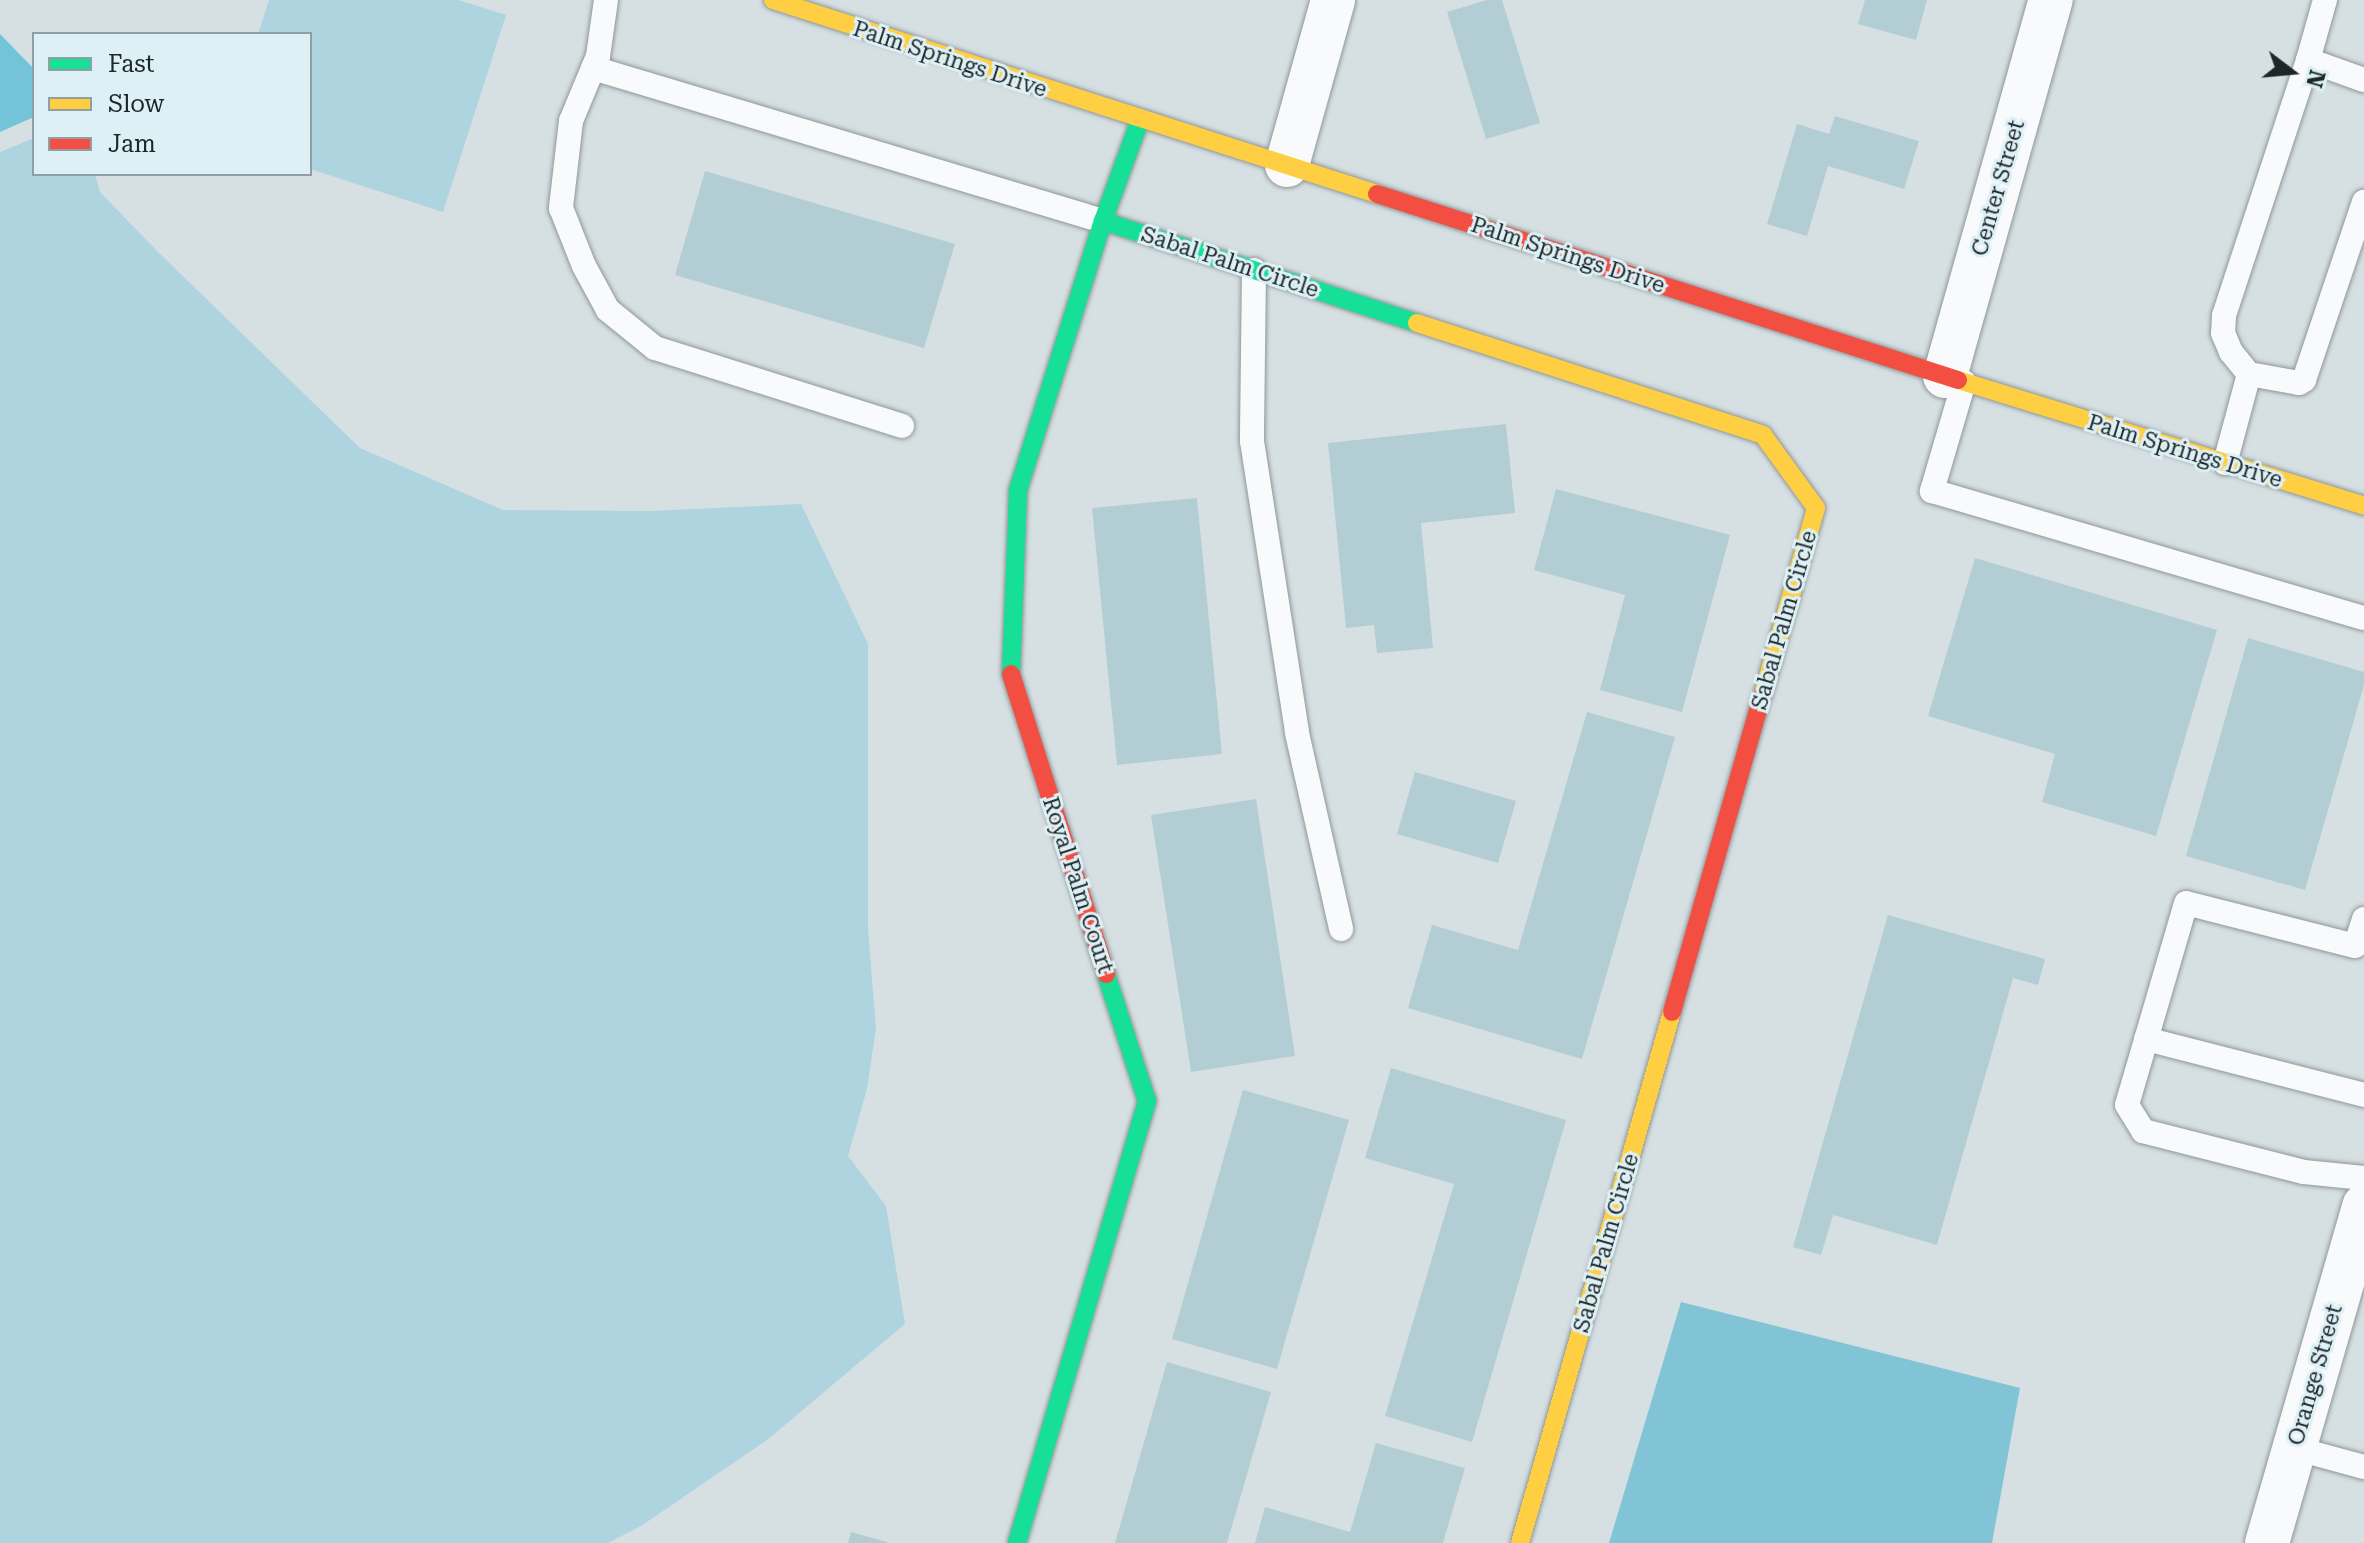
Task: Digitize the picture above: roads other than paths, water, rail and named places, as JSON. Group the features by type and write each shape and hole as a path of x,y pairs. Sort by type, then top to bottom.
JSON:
{"street":[{"name":"Palm Springs Drive","path":"773,0 836,10 1140,120 2364,506"},
{"path":"1287,165 1333,0"},
{"name":"Center Street","path":"1955,379 2051,0"},
{"path":"1103,221 1140,120"},
{"name":"Sabal Palm Circle","path":"1103,221 1763,435 1816,508 1520,1543"},
{"name":"Royal Palm Court","path":"1017,1543 1147,1101 1011,675 1018,490 1103,221"},
{"name":"Orange Street","path":"2267,1543 2364,1206"}],"lane":[{"path":"606,0 593,68 571,121 561,208 584,266 608,310 655,348 902,426"},
{"path":"2325,0 2224,316 2223,333 2249,374 2299,383 2304,380 2364,202"},
{"path":"2308,60 2364,80"},
{"path":"593,68 1103,221"},
{"path":"1254,270 1252,441 1297,733 1341,929"},
{"path":"2225,463 2249,374"},
{"path":"1955,379 1932,491 2364,618"},
{"path":"2364,919 2355,946 2186,903 2127,1105 2143,1131 2304,1172 2364,1178"},
{"path":"2146,1039 2364,1095"},
{"path":"2294,1448 2364,1467"}]}
